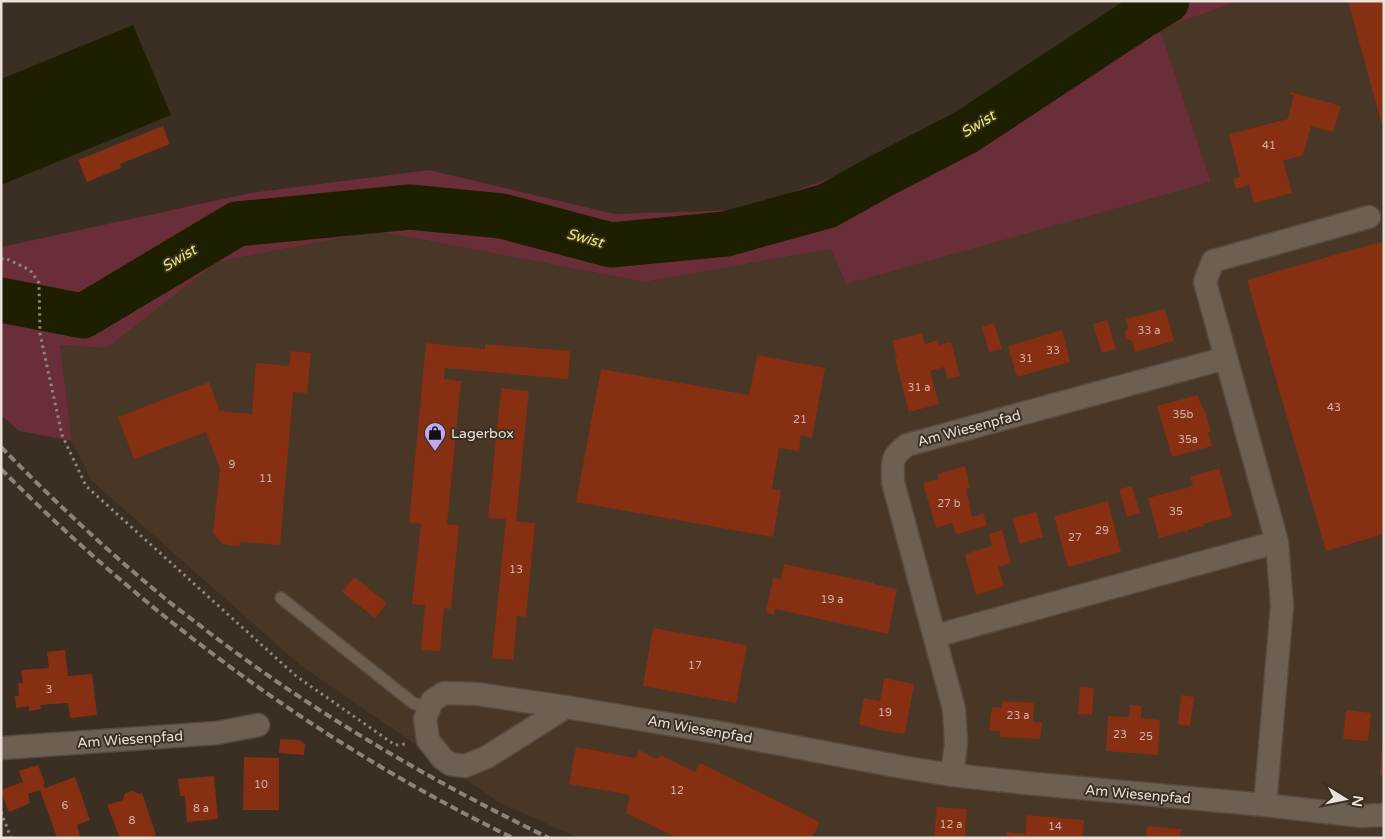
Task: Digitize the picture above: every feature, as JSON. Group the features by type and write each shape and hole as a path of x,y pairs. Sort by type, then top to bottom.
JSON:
{"street":[{"path":"1265,805 1282,606 1277,542 1205,282 1213,261 1369,217"},
{"name":"Am Wiesenpfad","path":"952,775 956,743 954,709 893,482 895,454 907,445 1226,358"},
{"path":"935,636 1277,542"},
{"name":"Am Wiesenpfad","path":"429,708 432,701 444,693 476,694 716,732 952,775 1361,816 1384,815"},
{"path":"429,708 425,718 428,740 442,758 450,764 465,766 487,757 566,707"},
{"name":"Am Wiesenpfad","path":"1,748 217,733 258,725"}],"lane":[{"path":"281,598 413,703 429,708"}],"path":[{"path":"1,259 5,258 30,270 39,283 40,334 62,435 86,486 296,676 395,745 428,740"},
{"path":"1,812 11,838"}],"shaded area":[{"path":"1124,1 1240,1 1160,29 1211,182 846,284 831,249 645,282 376,231 217,262 107,348 60,345 72,441 19,431 1,415 1,247 251,193 429,170 614,214 744,210 900,152"},
{"path":"1240,1 1384,1 1384,838 579,838 500,803 300,665 91,480 72,441 60,345 107,347 217,262 376,231 645,282 831,249 846,283 1211,182 1160,29"},
{"path":"133,25 171,115 1,185 1,79"}],"building":[{"path":"1348,1 1384,1 1384,129 1383,129"},
{"path":"1290,92 1341,106 1333,132 1311,126 1303,155 1283,161 1292,193 1254,203 1249,185 1236,189 1233,179 1240,177 1229,134 1288,119 1294,95 1289,94"},
{"path":"163,126 170,144 120,164 121,168 87,182 78,160"},
{"path":"1384,241 1384,534 1326,551 1247,280"},
{"path":"1165,309 1174,341 1135,352 1132,341 1126,339 1125,333 1128,328 1126,319"},
{"path":"1107,320 1116,349 1102,353 1093,324"},
{"path":"994,323 1002,349 989,352 982,327"},
{"path":"1062,330 1070,362 1017,377 1008,346"},
{"path":"922,333 925,344 938,340 939,345 951,342 960,376 948,379 944,367 930,371 939,404 909,412 892,341"},
{"name":"Lagerbox","path":"426,343 485,349 485,344 570,351 568,379 445,368 444,379 461,381 447,524 459,525 451,609 444,608 440,651 421,650 425,605 412,604 421,524 409,522"},
{"path":"291,351 311,353 307,393 293,392 280,545 240,542 239,546 223,544 213,533 220,469 206,432 134,459 118,417 209,382 220,411 252,414 256,363 289,366"},
{"path":"757,355 825,368 812,438 801,435 799,451 779,448 772,489 781,490 773,537 576,502 601,369 749,395"},
{"name":"Lagerbox","path":"501,388 529,391 516,521 535,523 526,617 517,616 513,660 492,658 506,519 488,518"},
{"path":"1198,395 1211,432 1208,432 1212,446 1172,457 1157,406"},
{"path":"965,466 970,488 966,489 972,517 983,513 987,526 956,534 952,523 936,528 923,483 939,479 937,474"},
{"path":"1219,468 1232,516 1187,530 1187,535 1185,531 1159,538 1148,498 1193,486 1190,477"},
{"path":"1132,486 1140,513 1127,517 1119,489"},
{"path":"1108,501 1121,552 1068,567 1054,516"},
{"path":"1036,512 1043,537 1020,544 1012,518"},
{"path":"1002,530 1011,563 998,567 1004,586 976,595 965,554 992,546 989,534"},
{"path":"784,564 897,589 888,634 775,609 773,615 766,612 773,578 781,579"},
{"path":"354,577 387,603 375,618 342,592"},
{"path":"653,628 747,645 736,703 643,686"},
{"path":"65,650 68,676 92,674 97,715 70,718 68,703 40,705 41,709 29,711 29,706 16,708 15,696 19,696 18,683 23,683 21,670 49,668 47,652"},
{"path":"884,678 914,684 905,734 874,729 859,724 864,698 880,701"},
{"path":"1080,687 1094,688 1092,715 1078,714"},
{"path":"1181,695 1194,697 1190,726 1178,724"},
{"path":"1003,701 1034,703 1033,722 1042,722 1040,739 1000,737 1000,731 989,730 992,707 1002,708"},
{"path":"1130,705 1142,706 1141,718 1160,720 1158,755 1106,751 1108,716 1129,717"},
{"path":"1346,710 1371,713 1368,741 1343,739"},
{"path":"280,739 299,740 305,744 304,755 279,753"},
{"path":"1382,745 1384,745 1384,775 1380,775"},
{"path":"576,747 636,758 639,750 657,759 661,755 695,772 700,763 820,822 812,838 677,838 626,813 630,795 569,784"},
{"path":"244,757 279,758 279,810 243,810"},
{"path":"38,765 45,788 75,777 90,820 77,825 80,836 76,838 57,838 40,790 28,794 30,803 9,812 1,790 23,782 19,771"},
{"path":"214,776 218,819 187,822 185,796 180,796 178,779"},
{"path":"133,791 139,794 142,793 156,835 148,838 120,838 107,805 123,800 125,793"},
{"path":"937,807 967,809 965,838 934,838"},
{"path":"1027,815 1084,820 1083,838 1007,838 1007,832 1025,834"},
{"path":"1147,826 1181,829 1180,838 1146,838"}],"waterway":[{"name":"Swist","path":"1,300 83,316 237,224 410,207 502,216 611,245 726,234 827,206 966,132 1167,1"}],"railway":[{"path":"1,447 120,561 173,605 247,661 330,717 373,743 460,793 549,838"},
{"path":"1,469 117,577 178,627 242,675 374,763 443,802 513,838"}],"place":[{"name":"Lagerbox","path":"435,452"}]}
